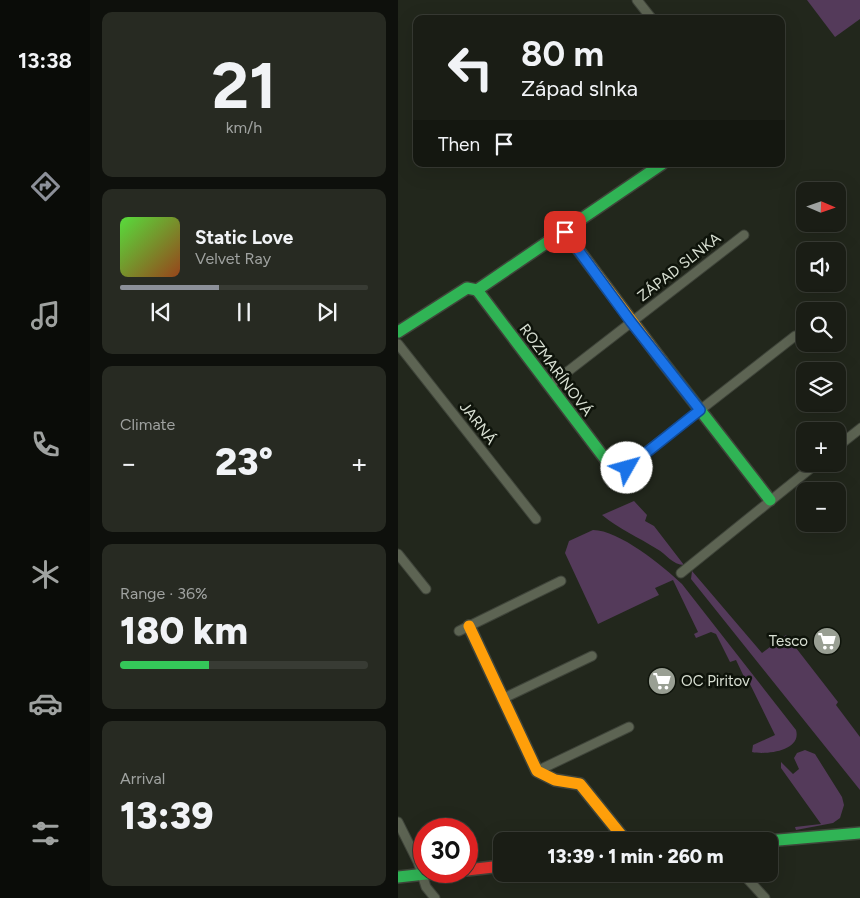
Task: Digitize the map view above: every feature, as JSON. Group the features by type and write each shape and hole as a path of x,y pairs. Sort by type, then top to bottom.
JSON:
{"street":[{"path":"637,0 649,15"},
{"path":"398,332 467,288 477,290 565,232 658,167"},
{"name":"ZÁPAD SLNKA","path":"565,232 631,322 770,500"},
{"name":"ZÁPAD SLNKA","path":"549,386 744,235"},
{"name":"ROZMARÍNOVÁ","path":"477,290 612,468"},
{"path":"627,468 795,336"},
{"name":"JARNÁ","path":"398,344 536,519"},
{"path":"846,440 860,428"},
{"path":"681,573 806,472"},
{"path":"398,554 426,589"},
{"path":"561,581 464,629 502,699 537,771 545,777 580,784 619,832"},
{"path":"502,699 592,656"},
{"path":"537,771 629,727"},
{"path":"556,762 555,773 561,781"},
{"path":"398,822 413,854"},
{"path":"778,840 860,833"},
{"path":"478,869 493,867"},
{"path":"398,877 413,875"},
{"path":"750,882 765,898"},
{"path":"425,883 436,898"}],"shaded area":[{"path":"807,0 860,0 860,19 835,37"},
{"path":"634,501 647,515 645,521 654,526 684,565 673,561 602,515"},
{"path":"593,530 604,532 628,542 664,568 682,584 796,730 794,743 774,752 752,752 753,745 775,735 747,678 745,679 736,660 730,662 716,634 711,632 696,638 694,634 698,632 673,580 655,588 659,595 598,624 565,553 569,541"},
{"path":"692,571 762,653 786,635 838,702 836,705 860,737 860,790 691,579"},
{"path":"805,750 815,754 842,797 844,805 840,818 833,823 796,830 795,827 821,824 781,768 781,762 793,774 799,769 794,758 797,753"}],"traffic: fast":[{"path":"398,332 467,288 477,290 658,167"},
{"path":"477,290 612,468"},
{"path":"662,361 770,500"},
{"path":"778,840 861,833"},
{"path":"398,877 413,875"}],"traffic: slow":[{"path":"565,232 662,361"},
{"path":"469,626 537,771 555,780 580,784 619,832"}],"traffic: jam":[{"path":"478,869 493,867"}],"place":[{"name":"Tesco","path":"827,641"},
{"name":"OC Piritov","path":"662,681"}],"route":[{"path":"565,232 631,322 700,410 627,468"}]}
